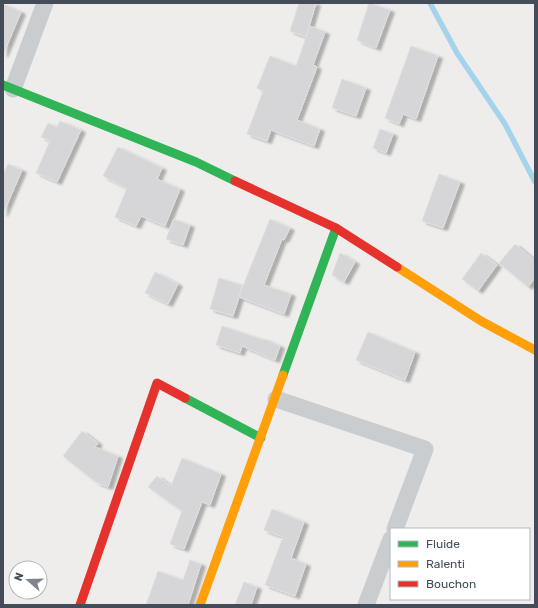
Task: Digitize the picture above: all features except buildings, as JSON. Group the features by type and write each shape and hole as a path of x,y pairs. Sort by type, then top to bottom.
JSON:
{"street":[{"path":"45,3 8,87 196,162 336,228 481,321 535,350"},
{"path":"200,605 262,438 336,228"},
{"path":"80,605 157,383 262,438"},
{"path":"276,399 425,449 395,528"},
{"path":"366,605 390,542"}],"waterway":[{"path":"430,3 457,53 505,124 535,182"}],"traffic: fast":[{"path":"3,85 196,162 235,181"},
{"path":"283,375 336,228"},
{"path":"185,398 261,438"}],"traffic: slow":[{"path":"397,267 481,321 535,350"},
{"path":"200,605 283,375"}],"traffic: jam":[{"path":"235,181 336,228 397,267"},
{"path":"80,605 157,383 185,398"}]}
